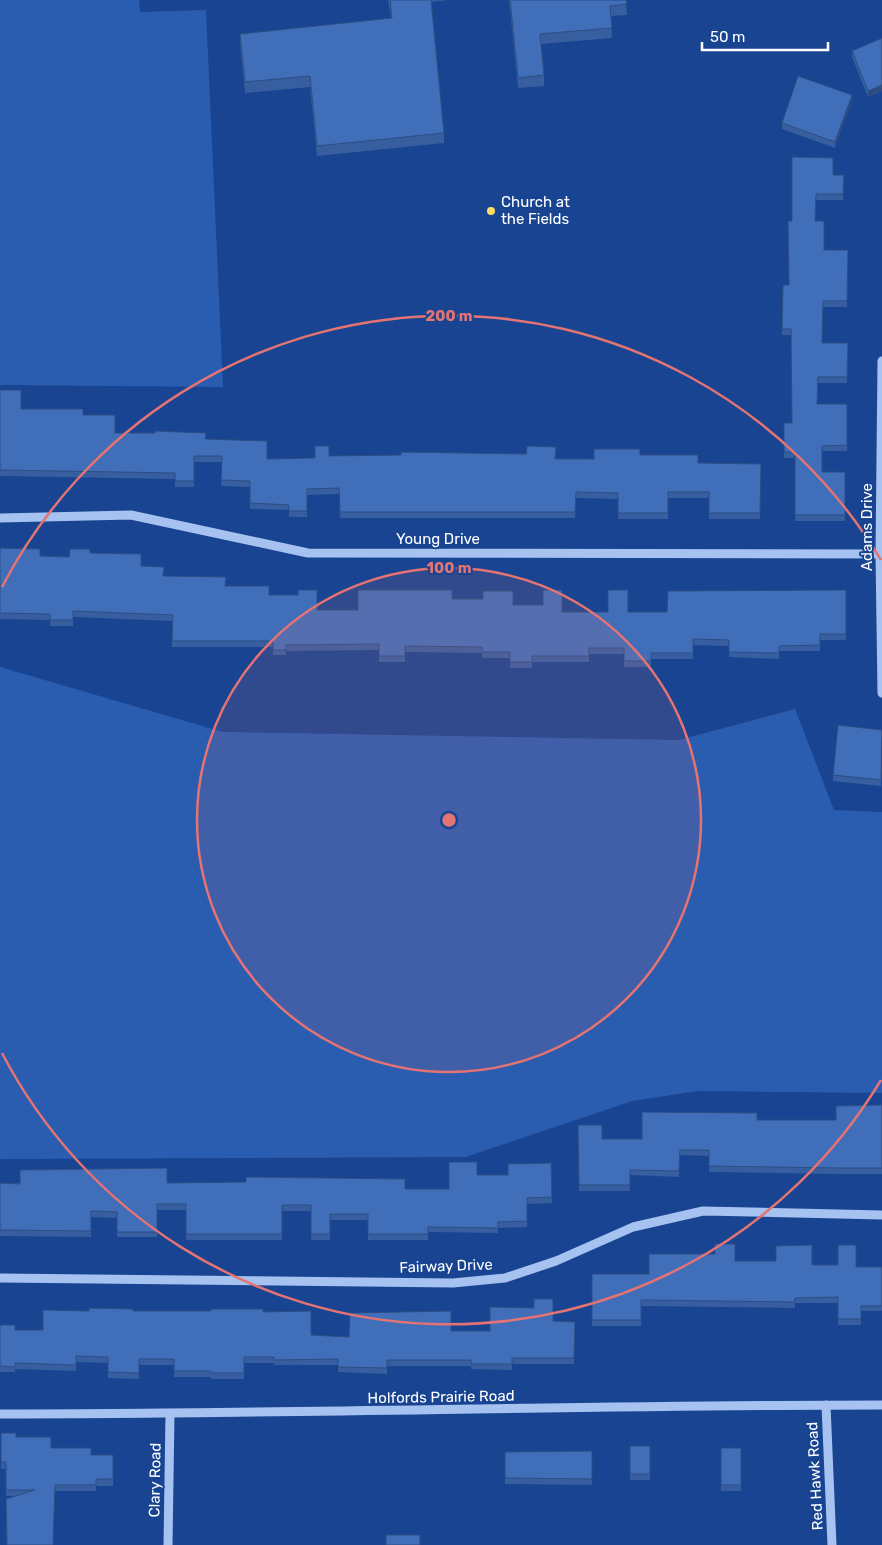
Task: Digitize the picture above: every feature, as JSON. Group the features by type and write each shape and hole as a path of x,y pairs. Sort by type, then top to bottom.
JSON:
{"street":[{"name":"Adams Drive","path":"882,361 880,554 882,693"},
{"name":"Young Drive","path":"0,518 131,515 308,553 880,554"},
{"name":"Fairway Drive","path":"0,1278 453,1283 505,1278 556,1261 633,1227 703,1211 882,1215"},
{"name":"Red Hawk Road","path":"826,1405 832,1545"},
{"name":"Holfords Prairie Road","path":"0,1414 170,1414 882,1405"},
{"name":"Clary Road","path":"168,1545 170,1414"}],"shaded area":[{"path":"0,0 139,0 140,12 206,10 223,387 0,385"},
{"path":"0,667 223,732 679,740 795,709 834,810 882,812 882,1093 698,1091 632,1101 466,1157 0,1159"}],"building":[{"path":"390,0 431,0 444,133 317,146 310,76 245,82 240,34 392,18"},
{"path":"510,0 626,0 627,4 610,6 612,28 540,34 544,75 518,78"},
{"path":"882,38 882,85 868,91 852,51"},
{"path":"798,76 852,95 835,142 782,123"},
{"path":"792,157 833,158 833,175 844,175 843,194 816,194 815,221 824,221 824,250 848,250 847,301 823,301 822,343 848,343 847,377 818,377 817,404 847,404 847,445 822,446 822,472 845,472 845,515 795,515 795,452 784,452 784,423 792,423 791,329 782,329 783,285 789,285 788,221 792,221"},
{"path":"0,390 21,390 21,409 83,409 83,415 115,415 115,433 155,433 155,431 206,433 205,439 267,441 267,459 315,458 315,446 329,446 329,456 401,455 401,452 526,454 527,446 556,447 555,459 594,459 594,449 640,449 640,455 698,455 698,463 761,464 760,513 709,513 709,492 668,492 668,513 618,513 618,493 576,492 575,512 340,512 339,488 307,489 307,511 289,511 289,505 250,503 250,481 221,480 222,456 194,456 194,481 175,481 175,473 0,470"},
{"path":"0,548 40,549 40,556 69,557 70,549 90,549 90,553 141,554 141,566 164,567 163,576 226,577 225,586 269,586 269,595 298,595 298,590 317,590 317,610 358,610 358,590 452,590 452,599 483,599 483,591 513,591 513,605 543,605 543,590 562,590 562,612 608,612 608,590 628,590 628,612 667,612 668,591 846,590 846,634 820,634 820,645 779,646 779,653 729,652 729,640 693,639 693,653 651,653 651,661 624,661 624,648 589,648 589,656 532,656 532,662 510,662 510,652 482,652 482,647 405,646 405,656 379,656 379,644 286,645 286,650 273,650 273,641 172,641 173,615 73,611 73,620 50,620 50,614 0,613"},
{"path":"838,725 882,730 881,780 833,775"},
{"path":"882,1105 882,1168 709,1166 709,1150 680,1150 679,1171 630,1170 630,1185 579,1185 578,1125 602,1125 602,1139 642,1139 642,1112 757,1113 757,1120 836,1120 836,1106"},
{"path":"449,1162 477,1162 477,1175 508,1175 508,1164 551,1163 552,1197 527,1198 527,1221 498,1222 498,1228 428,1227 428,1234 368,1234 368,1214 330,1214 330,1234 311,1234 311,1205 282,1205 282,1234 186,1234 186,1204 157,1204 157,1232 117,1232 117,1212 91,1211 91,1231 0,1230 0,1183 20,1184 20,1170 167,1168 167,1183 246,1182 246,1177 405,1179 405,1189 449,1189"},
{"path":"715,1244 735,1244 735,1261 776,1261 776,1246 812,1245 812,1265 838,1265 838,1245 856,1245 856,1267 882,1267 882,1306 861,1306 861,1319 838,1319 838,1297 795,1298 795,1302 641,1300 641,1320 592,1320 592,1274 649,1274 649,1254 715,1254"},
{"path":"534,1299 553,1299 553,1321 575,1322 574,1358 512,1358 512,1364 471,1364 471,1360 387,1360 387,1368 338,1367 338,1359 274,1360 274,1357 244,1357 244,1373 174,1371 174,1359 139,1359 139,1373 108,1372 108,1357 76,1356 76,1365 15,1363 15,1367 0,1366 0,1325 15,1325 15,1330 43,1330 43,1310 89,1311 89,1308 133,1309 133,1311 263,1309 263,1312 311,1311 311,1335 349,1337 350,1313 451,1311 451,1331 490,1331 490,1307 534,1308"},
{"path":"1,1433 16,1433 16,1437 51,1437 51,1448 91,1448 91,1455 113,1455 113,1479 96,1479 96,1485 55,1485 53,1545 7,1545 6,1499 35,1490 6,1490 6,1462 1,1462"},
{"path":"630,1446 650,1446 650,1474 630,1474"},
{"path":"721,1448 741,1448 741,1485 721,1485"},
{"path":"592,1451 592,1479 505,1478 505,1452"},
{"path":"386,1535 420,1535 420,1545 386,1545"}],"place":[{"name":"Church at the Fields","path":"491,211"}]}
